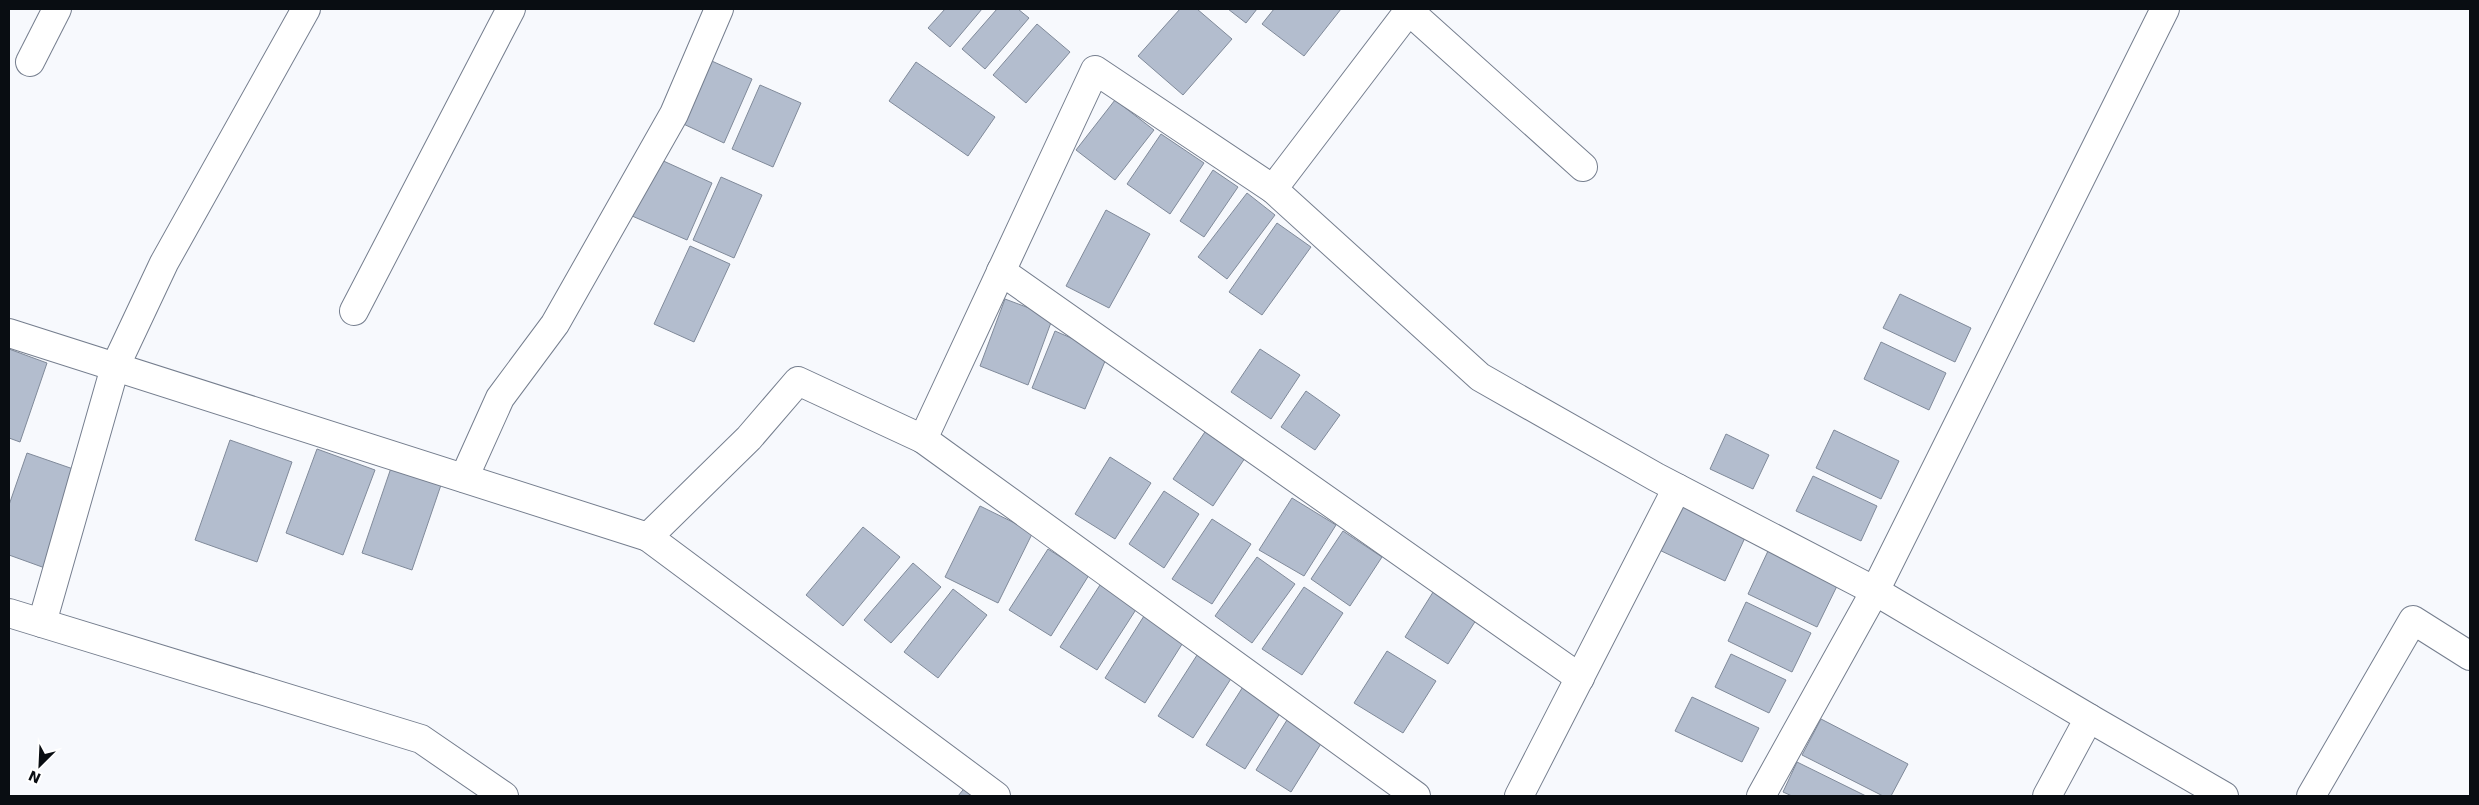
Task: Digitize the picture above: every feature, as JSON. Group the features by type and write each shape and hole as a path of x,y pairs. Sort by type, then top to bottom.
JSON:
{"street":[{"path":"30,62 57,9"},
{"path":"42,623 115,367 164,262 306,9"},
{"path":"354,311 511,9"},
{"path":"464,478 500,398 555,324 674,114 719,9"},
{"path":"1273,189 1409,9 1583,167"},
{"path":"1762,796 1875,591 2165,9"},
{"path":"923,439 1095,70 1273,189 1480,377 1677,488 1875,591 2224,796"},
{"path":"1001,271 1580,678"},
{"path":"9,333 648,537 996,796"},
{"path":"648,537 749,438 798,381 923,439 1416,796"},
{"path":"1520,796 1677,488"},
{"path":"9,613 421,739 504,796"},
{"path":"2311,796 2413,620 2470,656"},
{"path":"2047,796 2089,718"}],"building":[{"path":"945,9 982,9 950,47 928,28"},
{"path":"997,9 1018,9 1029,18 985,69 962,49"},
{"path":"1180,9 1197,9 1232,39 1183,95 1138,56"},
{"path":"1228,9 1257,9 1246,23"},
{"path":"1274,9 1341,9 1304,56 1262,24"},
{"path":"1037,24 1070,52 1026,103 993,75"},
{"path":"705,58 752,79 724,143 677,121"},
{"path":"916,62 995,117 968,156 889,101"},
{"path":"760,85 801,103 773,167 732,149"},
{"path":"1115,100 1154,130 1115,180 1076,150"},
{"path":"1161,134 1204,163 1170,214 1127,184"},
{"path":"648,154 712,183 687,240 623,212"},
{"path":"1213,170 1238,187 1204,237 1180,221"},
{"path":"721,177 762,195 734,258 693,240"},
{"path":"1247,193 1275,215 1227,279 1198,257"},
{"path":"1106,210 1150,234 1109,308 1066,286"},
{"path":"1277,223 1311,247 1262,315 1229,292"},
{"path":"690,246 730,264 694,342 654,324"},
{"path":"1900,294 1971,328 1955,362 1883,328"},
{"path":"1005,299 1053,317 1028,385 980,366"},
{"path":"1055,331 1108,354 1085,409 1032,388"},
{"path":"1881,342 1946,373 1929,410 1864,379"},
{"path":"9,349 47,363 20,442 9,438"},
{"path":"1260,349 1300,375 1271,419 1231,392"},
{"path":"1306,391 1340,415 1315,450 1281,427"},
{"path":"1209,426 1249,452 1213,506 1173,479"},
{"path":"1834,430 1899,461 1881,499 1816,468"},
{"path":"1726,434 1769,455 1753,489 1710,469"},
{"path":"230,440 292,462 257,562 195,540"},
{"path":"317,449 375,470 343,555 286,533"},
{"path":"27,453 79,471 45,568 9,555 9,505"},
{"path":"1110,457 1151,483 1115,539 1075,514"},
{"path":"392,465 442,482 412,570 362,553"},
{"path":"1813,476 1877,506 1861,541 1796,511"},
{"path":"1164,491 1199,514 1164,568 1129,544"},
{"path":"1680,495 1749,529 1725,581 1655,548"},
{"path":"1292,498 1336,525 1304,576 1259,550"},
{"path":"980,506 1033,532 998,603 945,577"},
{"path":"1212,519 1251,544 1212,604 1172,579"},
{"path":"863,527 900,557 843,626 806,595"},
{"path":"1343,531 1382,557 1350,606 1311,579"},
{"path":"1048,549 1089,575 1051,636 1009,610"},
{"path":"1768,551 1838,584 1817,627 1748,594"},
{"path":"1257,557 1295,584 1252,643 1215,616"},
{"path":"913,563 941,587 891,643 864,620"},
{"path":"1100,585 1137,608 1097,670 1060,647"},
{"path":"1304,587 1343,613 1302,675 1262,649"},
{"path":"953,589 987,615 938,678 904,652"},
{"path":"1435,589 1478,617 1448,664 1405,637"},
{"path":"1746,602 1811,633 1792,672 1728,641"},
{"path":"1144,616 1184,641 1145,703 1105,678"},
{"path":"1387,651 1436,681 1403,733 1354,703"},
{"path":"1199,652 1234,674 1193,738 1158,716"},
{"path":"1731,654 1786,680 1769,713 1715,687"},
{"path":"1246,682 1284,707 1245,769 1206,745"},
{"path":"1692,697 1759,728 1742,762 1675,731"},
{"path":"1821,719 1908,764 1891,796 1883,796 1802,755"},
{"path":"1287,720 1322,742 1291,792 1256,770"},
{"path":"1797,762 1866,796 1792,796 1783,792"},
{"path":"967,785 981,796 958,796"}]}
